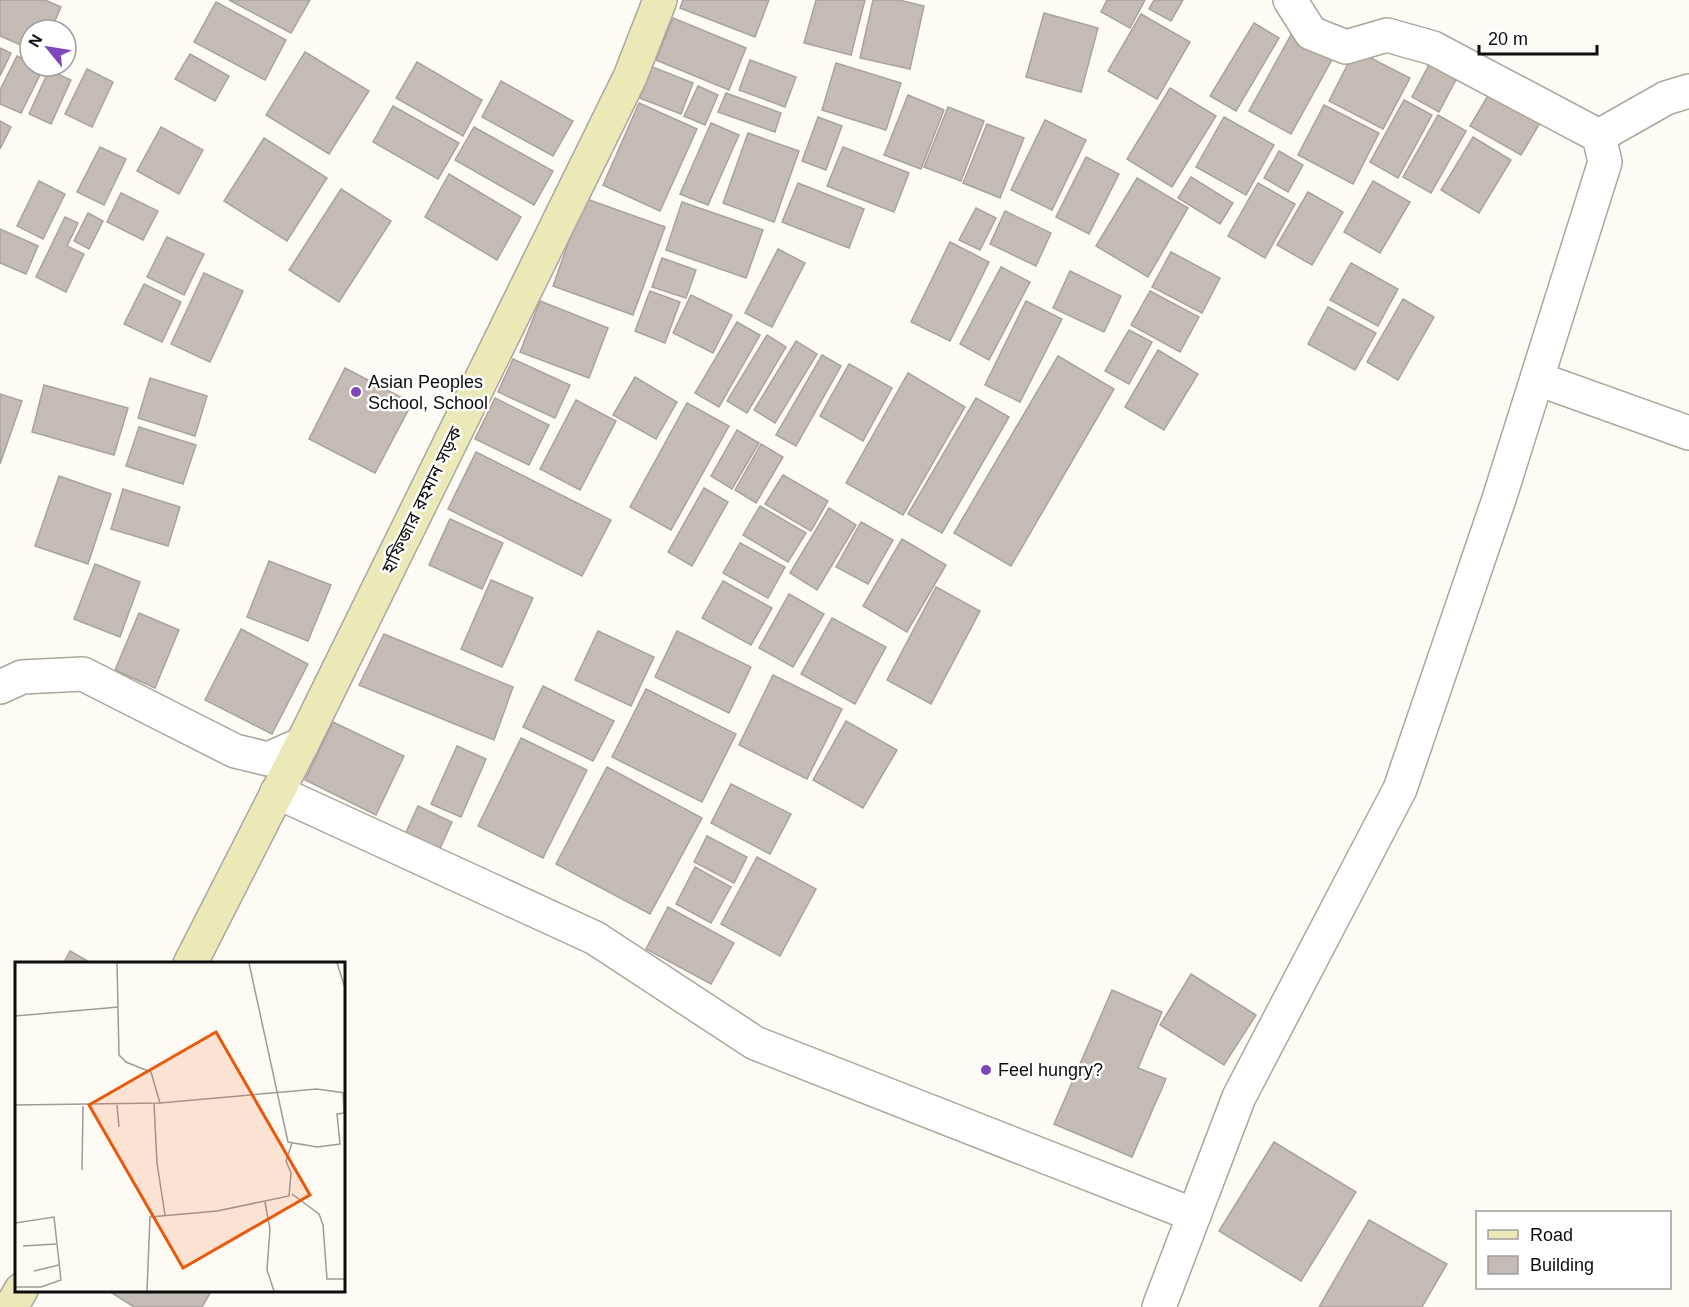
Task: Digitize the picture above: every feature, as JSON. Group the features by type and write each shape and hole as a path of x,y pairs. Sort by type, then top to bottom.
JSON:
{"street":[{"name":"হাফিজার রহমান সড়ক","path":"191,962 302,744 630,77 660,0"},
{"path":"1159,1307 1239,1097 1400,789 1496,510 1605,162 1599,135 1433,48 1387,35 1346,47 1311,33 1290,0"},
{"path":"1599,135 1666,98 1689,91"},
{"path":"1538,379 1689,433"},
{"path":"0,687 22,677 83,674 235,751 268,759 302,744"},
{"path":"277,792 595,938 755,1043 1194,1215"},
{"path":"11,1307 20,1292"}],"building":[{"path":"0,0 45,0 61,7 56,18 18,18 18,44 0,36"},
{"path":"229,0 310,0 291,33"},
{"path":"683,0 769,0 755,37 680,8"},
{"path":"816,0 865,0 851,55 804,43"},
{"path":"873,0 899,0 924,6 910,69 860,58"},
{"path":"1107,0 1145,0 1130,28 1101,12"},
{"path":"1154,0 1183,0 1171,21 1149,9"},
{"path":"216,2 286,40 265,80 194,42"},
{"path":"1044,13 1098,28 1081,92 1026,77"},
{"path":"1141,14 1190,42 1157,99 1108,71"},
{"path":"673,18 746,48 729,90 656,60"},
{"path":"1254,23 1279,38 1236,111 1210,96"},
{"path":"1292,33 1334,56 1291,134 1249,111"},
{"path":"0,48 11,53 0,76"},
{"path":"1355,50 1410,78 1383,129 1329,101"},
{"path":"305,52 369,91 329,154 266,115"},
{"path":"190,54 229,76 215,101 175,79"},
{"path":"1434,55 1461,70 1439,112 1412,97"},
{"path":"17,56 18,78 38,78 21,113 0,104 0,90"},
{"path":"750,60 796,77 785,107 739,90"},
{"path":"417,62 482,100 463,136 396,98"},
{"path":"836,63 901,83 886,130 822,110"},
{"path":"650,66 693,83 681,114 637,97"},
{"path":"87,69 113,82 92,127 65,114"},
{"path":"45,78 71,80 51,124 29,114"},
{"path":"501,81 573,121 553,156 482,117"},
{"path":"698,86 718,95 705,125 684,116"},
{"path":"1493,87 1544,116 1521,155 1470,126"},
{"path":"1170,88 1216,116 1172,187 1127,159"},
{"path":"726,93 781,113 775,132 718,112"},
{"path":"908,95 944,110 921,169 884,155"},
{"path":"1404,100 1432,115 1398,178 1370,162"},
{"path":"639,103 697,129 660,211 603,185"},
{"path":"1324,105 1379,133 1353,184 1298,155"},
{"path":"393,106 459,143 438,179 373,142"},
{"path":"948,107 984,121 961,181 924,167"},
{"path":"1438,115 1466,131 1431,193 1403,177"},
{"path":"818,117 842,126 826,170 802,161"},
{"path":"1224,117 1274,145 1246,195 1196,167"},
{"path":"1045,120 1086,140 1052,210 1011,190"},
{"path":"0,121 11,127 0,149"},
{"path":"711,123 739,135 708,205 680,194"},
{"path":"987,124 1024,138 1000,198 963,183"},
{"path":"161,127 203,150 179,194 137,171"},
{"path":"474,127 553,171 534,205 455,160"},
{"path":"748,133 799,151 774,222 723,203"},
{"path":"1473,137 1511,160 1479,213 1441,190"},
{"path":"264,138 327,178 287,241 224,201"},
{"path":"100,147 126,159 104,205 77,192"},
{"path":"843,147 909,173 894,212 827,186"},
{"path":"1279,151 1303,165 1288,192 1264,178"},
{"path":"1086,157 1119,174 1089,234 1056,217"},
{"path":"449,174 521,217 497,260 425,217"},
{"path":"1191,177 1233,203 1220,224 1178,198"},
{"path":"1137,178 1188,208 1148,277 1096,246"},
{"path":"39,181 65,194 43,239 17,226"},
{"path":"1373,181 1410,202 1380,253 1344,232"},
{"path":"798,183 864,209 849,248 782,222"},
{"path":"1258,183 1295,204 1265,258 1228,236"},
{"path":"341,189 391,221 339,302 289,270"},
{"path":"1308,192 1343,212 1312,265 1277,245"},
{"path":"121,193 158,211 143,240 107,222"},
{"path":"584,198 665,227 633,315 553,286"},
{"path":"682,202 763,230 746,278 666,250"},
{"path":"976,208 996,218 980,250 959,240"},
{"path":"1005,211 1051,233 1036,266 990,244"},
{"path":"88,213 103,221 89,249 74,241"},
{"path":"65,217 78,223 67,246 84,254 66,292 36,277"},
{"path":"0,229 38,246 26,274 0,263"},
{"path":"167,237 204,254 184,295 147,277"},
{"path":"950,242 989,262 950,341 911,322"},
{"path":"778,249 805,263 772,327 745,313"},
{"path":"1171,252 1220,278 1202,313 1152,287"},
{"path":"662,258 696,270 686,298 652,287"},
{"path":"1351,263 1398,289 1378,326 1330,300"},
{"path":"1001,267 1030,282 989,360 960,344"},
{"path":"1070,271 1121,296 1104,332 1053,308"},
{"path":"204,273 243,291 210,362 171,344"},
{"path":"144,284 181,302 162,342 124,324"},
{"path":"650,291 680,302 665,343 635,331"},
{"path":"1150,291 1199,317 1180,352 1131,325"},
{"path":"691,295 732,315 713,353 673,333"},
{"path":"1403,299 1434,317 1398,380 1367,362"},
{"path":"540,301 608,328 589,378 520,352"},
{"path":"1026,301 1062,319 1020,402 985,385"},
{"path":"1328,307 1376,333 1355,370 1308,344"},
{"path":"737,322 760,335 719,407 695,393"},
{"path":"1129,330 1152,342 1129,384 1105,371"},
{"path":"767,335 786,347 747,413 727,401"},
{"path":"796,341 817,354 775,423 754,410"},
{"path":"1158,350 1198,374 1164,430 1125,407"},
{"path":"822,355 841,366 796,446 776,435"},
{"path":"1058,356 1114,389 1011,566 954,533"},
{"path":"513,359 570,385 555,418 498,392"},
{"path":"849,364 892,388 863,441 820,416"},
{"path":"345,368 412,403 375,473 309,439"},
{"path":"908,373 965,407 903,515 846,483"},
{"path":"635,377 677,402 656,439 613,415"},
{"path":"150,378 207,396 195,436 138,418"},
{"path":"44,385 128,408 114,455 32,432"},
{"path":"0,394 22,401 0,464"},
{"path":"495,398 549,425 529,465 475,439"},
{"path":"976,398 1009,417 942,533 908,514"},
{"path":"576,400 616,421 580,490 540,469"},
{"path":"687,403 729,426 671,530 630,507"},
{"path":"139,427 196,445 183,484 126,466"},
{"path":"737,430 759,443 732,489 711,476"},
{"path":"761,444 783,457 756,503 735,490"},
{"path":"476,452 611,520 582,576 448,509"},
{"path":"783,475 828,501 811,531 765,504"},
{"path":"59,476 111,494 88,564 35,546"},
{"path":"704,488 728,502 692,566 668,552"},
{"path":"123,489 180,507 168,546 111,529"},
{"path":"760,506 806,533 788,562 743,535"},
{"path":"829,508 856,525 817,590 790,573"},
{"path":"450,519 503,543 482,589 429,565"},
{"path":"861,522 893,540 868,584 836,567"},
{"path":"902,539 946,565 907,632 863,606"},
{"path":"740,543 785,567 768,598 723,573"},
{"path":"269,561 331,585 308,641 247,617"},
{"path":"95,564 140,582 120,637 74,619"},
{"path":"491,580 533,598 502,667 461,649"},
{"path":"723,581 772,608 751,645 702,618"},
{"path":"936,587 980,611 931,704 887,680"},
{"path":"789,594 824,614 793,667 759,648"},
{"path":"139,613 179,630 155,688 115,670"},
{"path":"832,618 886,647 855,704 801,674"},
{"path":"241,629 308,664 272,734 205,700"},
{"path":"598,631 654,657 631,706 575,680"},
{"path":"677,631 751,667 729,713 655,677"},
{"path":"384,634 513,687 494,740 359,685"},
{"path":"773,675 842,709 807,779 739,745"},
{"path":"543,686 614,721 593,761 523,727"},
{"path":"646,689 736,734 702,802 612,757"},
{"path":"846,721 897,750 863,808 813,780"},
{"path":"333,722 404,756 376,815 305,780"},
{"path":"521,738 587,770 543,858 478,826"},
{"path":"457,746 486,759 461,817 431,804"},
{"path":"607,767 702,818 650,914 556,864"},
{"path":"731,784 791,814 770,854 711,823"},
{"path":"418,806 452,822 437,855 403,839"},
{"path":"707,836 747,857 734,883 694,862"},
{"path":"757,857 816,889 780,956 721,924"},
{"path":"695,867 731,887 711,923 676,904"},
{"path":"668,907 734,943 711,984 646,949"},
{"path":"70,951 89,962 64,962"},
{"path":"1191,974 1256,1015 1224,1065 1160,1025"},
{"path":"1112,990 1162,1012 1138,1068 1166,1079 1132,1157 1054,1124"},
{"path":"1274,1142 1356,1192 1301,1281 1219,1231"},
{"path":"1369,1220 1447,1264 1422,1307 1319,1307"},
{"path":"110,1292 211,1292 202,1307 134,1307"}],"place":[{"name":"Asian Peoples School, School","path":"356,392"},
{"name":"Feel hungry?","path":"986,1070"}]}
